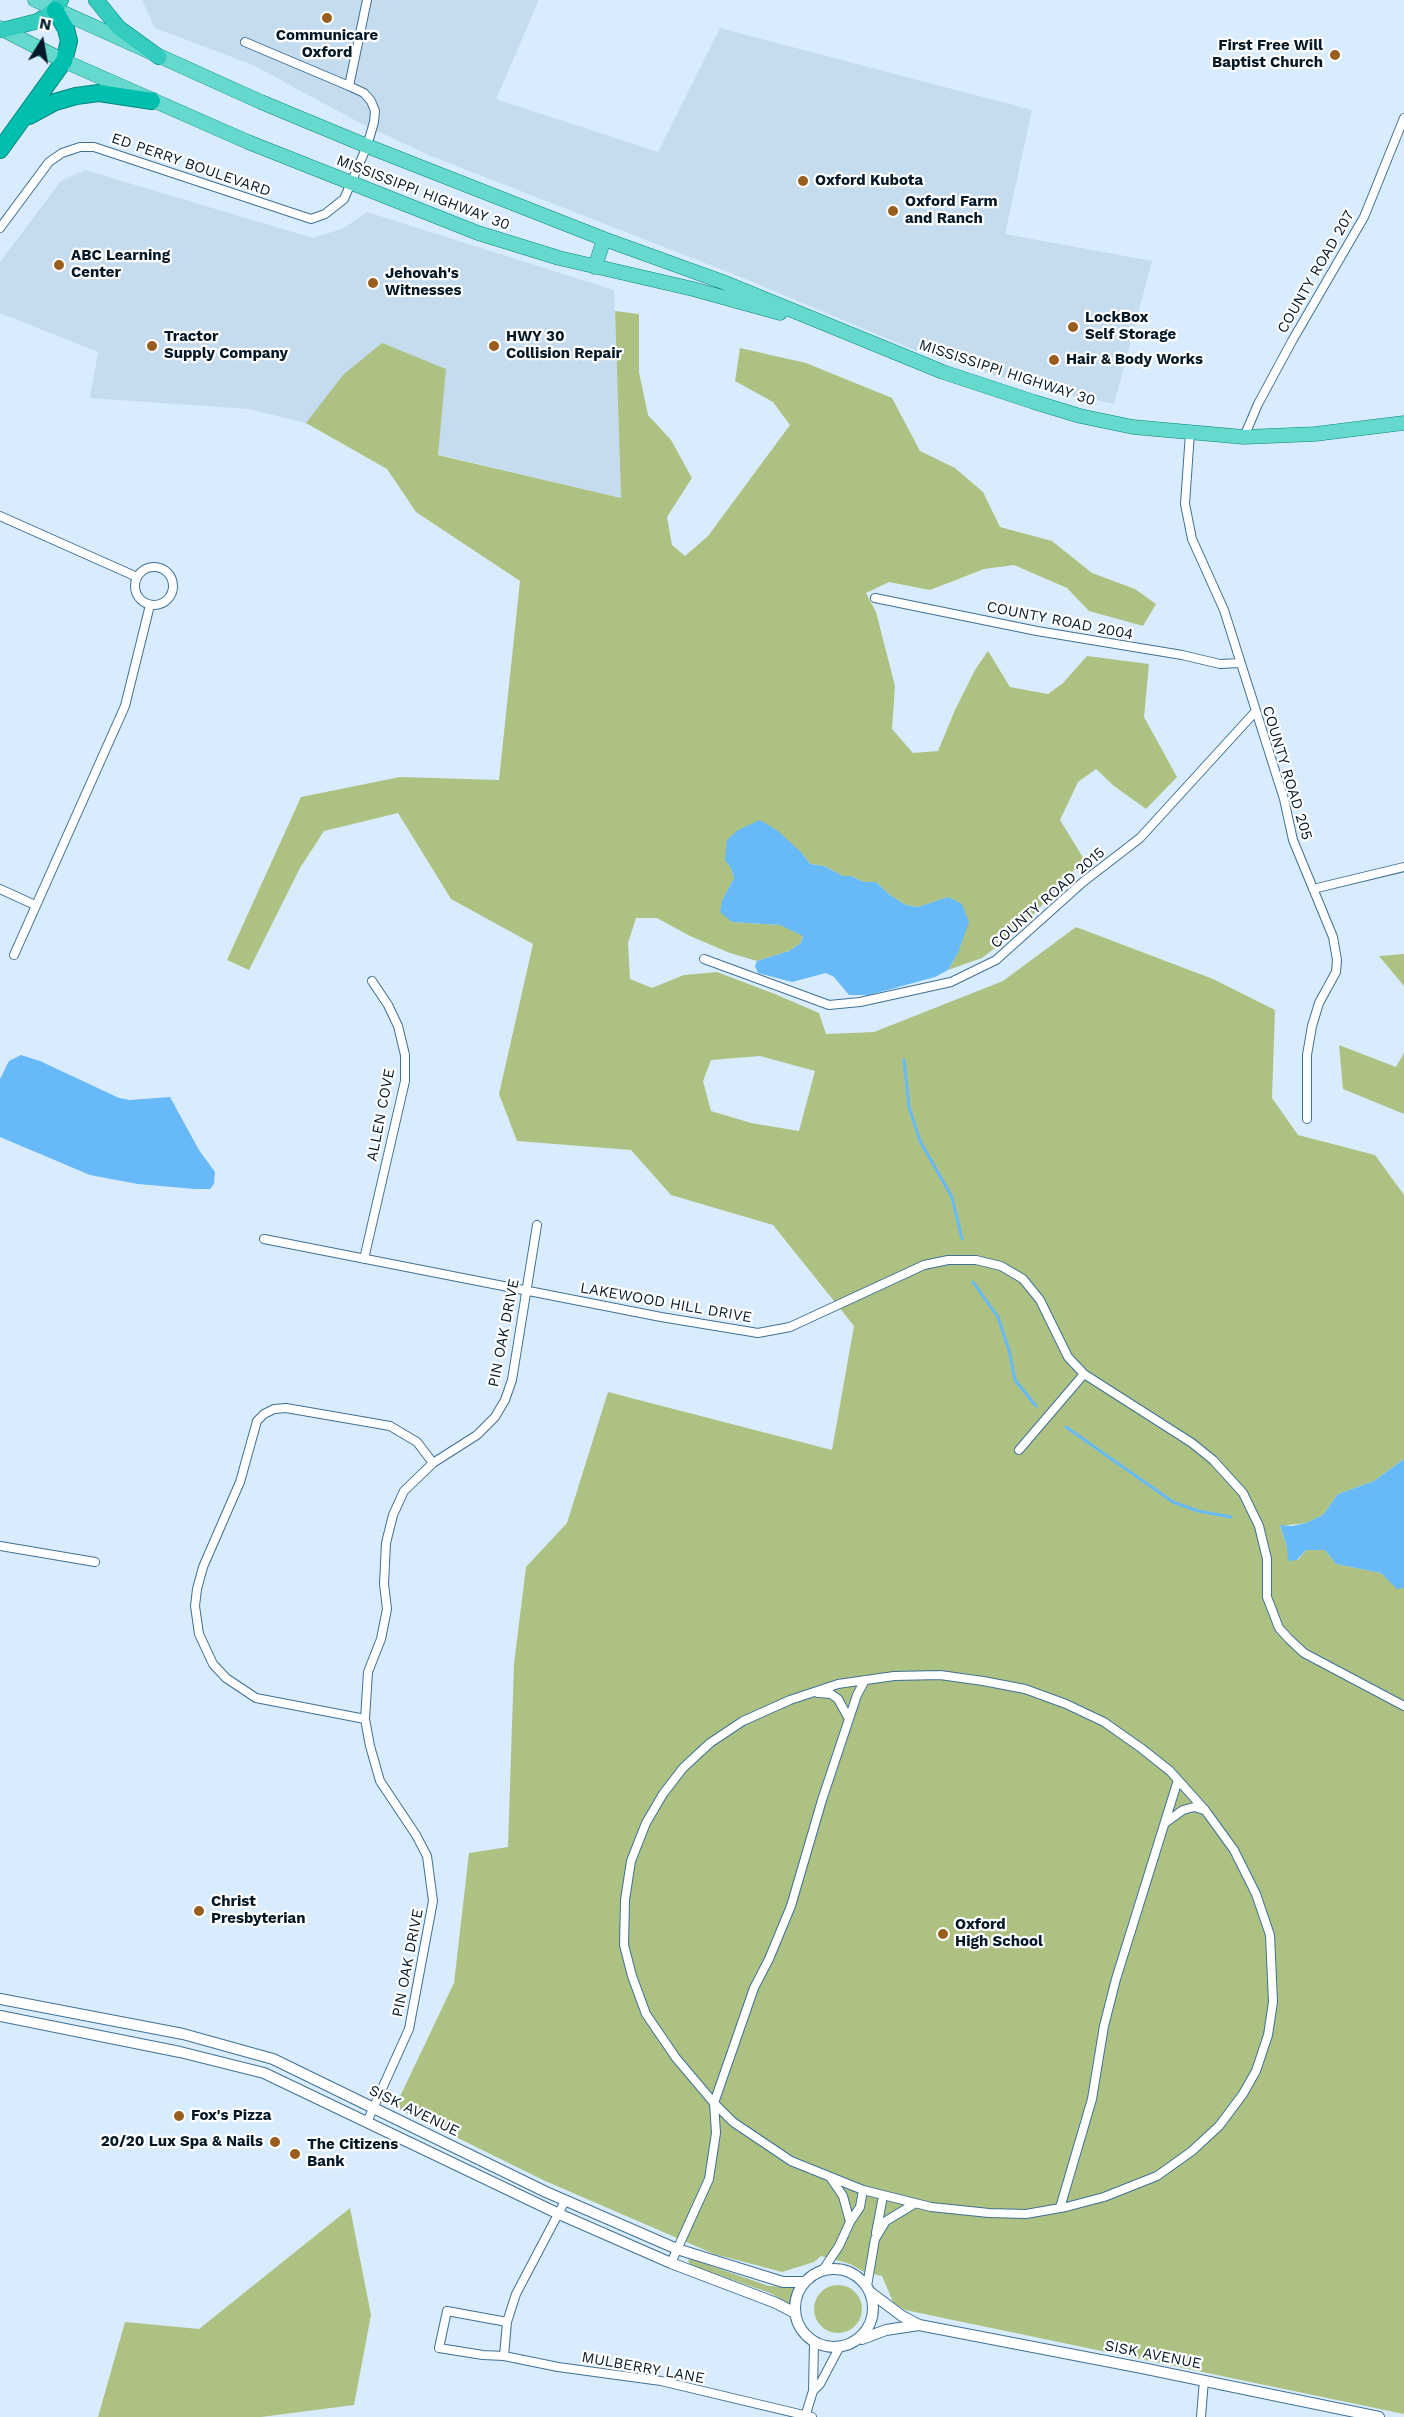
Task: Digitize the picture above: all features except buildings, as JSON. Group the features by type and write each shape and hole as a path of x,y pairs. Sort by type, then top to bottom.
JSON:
{"highway":[{"path":"96,0 119,28 159,57"},
{"path":"0,150 64,61 69,41 58,5 38,21 1,29"},
{"path":"17,127 37,110 76,96 99,93 152,100"}],"main road":[{"name":"MISSISSIPPI HIGHWAY 30","path":"35,0 58,5 159,57 366,146 604,239 723,282 943,372 1080,416 1133,427 1244,436 1315,434 1404,423"},
{"name":"MISSISSIPPI HIGHWAY 30","path":"1,29 64,61 152,100 351,184 478,234 559,258 733,299 854,336"},
{"path":"595,267 604,239"}],"street":[{"path":"349,86 367,0"},
{"name":"ED PERRY BOULEVARD","path":"0,228 49,162 62,153 80,147 94,147 311,219 325,214 344,199 366,146 375,111 364,93 245,42"},
{"name":"COUNTY ROAD 207","path":"1244,436 1258,404 1292,341 1364,217 1404,118"},
{"name":"COUNTY ROAD 205","path":"1190,433 1185,504 1192,539 1224,610 1284,800 1293,840 1333,937 1337,960 1336,972 1320,1003 1312,1026 1307,1055 1307,1119"},
{"path":"0,516 137,577"},
{"path":"154,567 161,568 171,577 173,590 171,596 162,604 150,605 144,603 136,594 135,582 142,572 154,567"},
{"name":"COUNTY ROAD 2004","path":"875,598 1037,631 1220,664 1240,663"},
{"path":"14,955 125,706 150,605"},
{"name":"COUNTY ROAD 2015","path":"704,959 829,1005 860,1002 951,982 996,960 1083,882 1140,838 1255,712"},
{"path":"1313,889 1404,867"},
{"path":"0,889 35,905"},
{"name":"ALLEN COVE","path":"363,1259 405,1081 405,1054 398,1026 388,1005 372,981"},
{"name":"PIN OAK DRIVE","path":"367,2122 409,2029 434,1901 427,1856 416,1835 380,1781 365,1719 368,1672 381,1639 387,1609 384,1584 387,1543 393,1515 404,1491 434,1463 477,1435 495,1417 505,1400 512,1380 537,1225"},
{"name":"LAKEWOOD HILL DRIVE","path":"264,1239 526,1292 758,1333 790,1327 924,1265 948,1260 976,1260 1001,1266 1023,1279 1040,1300 1068,1358 1084,1374 1192,1443 1213,1460 1243,1493 1259,1526 1267,1559 1267,1597 1279,1628 1289,1639 1304,1653 1404,1706"},
{"path":"1019,1450 1084,1374"},
{"path":"365,1719 256,1698 226,1678 208,1656 196,1624 197,1592 203,1568 240,1482 257,1422 264,1414 274,1409 286,1408 390,1426 417,1442 434,1463"},
{"path":"0,1546 95,1562"},
{"path":"894,1676 940,1676 1025,1689 1066,1704 1104,1722 1141,1748 1178,1780 1205,1810 1234,1850 1256,1894 1269,1935 1273,2002 1268,2035 1256,2071 1243,2094 1219,2126 1192,2151 1164,2171 1104,2197 1060,2208 1026,2214 988,2213 914,2204 863,2190 791,2161 733,2122 676,2058 646,2014 624,1945 625,1900 631,1861 646,1823 663,1794 683,1768 710,1743 743,1721 790,1700 815,1692 838,1684 894,1676"},
{"path":"670,2263 709,2179 716,2133 714,2103 754,1988 791,1906 822,1800 857,1695 865,1680"},
{"path":"815,1692 831,1694 838,1699 849,1719"},
{"path":"1060,2208 1092,2099 1097,2062 1114,1989 1178,1780"},
{"path":"1164,1824 1183,1810 1194,1807 1205,1810"},
{"name":"SISK AVENUE","path":"0,1999 183,2034 273,2059 565,2201 677,2249 783,2282 804,2282"},
{"name":"SISK AVENUE","path":"0,2016 180,2052 254,2070 301,2090 559,2214 670,2263 776,2303 795,2313"},
{"path":"830,2176 843,2196 850,2222"},
{"path":"813,2391 820,2384 839,2348 814,2343 801,2330 795,2313 795,2302 804,2282 823,2270 839,2246 860,2206 863,2190"},
{"path":"858,2340 867,2330 873,2318 874,2305 868,2289 883,2196"},
{"path":"504,2356 507,2322 516,2294 565,2201"},
{"path":"875,2239 886,2221 914,2204"},
{"name":"SISK AVENUE","path":"823,2270 847,2271 858,2277 868,2289 902,2316 920,2325 1204,2380 1379,2417"},
{"name":"MULBERRY LANE","path":"507,2322 447,2311 439,2348 504,2356 558,2367 661,2382 807,2416"},
{"name":"SISK AVENUE","path":"839,2348 886,2330 920,2325"},
{"path":"807,2416 813,2391 814,2343"},
{"path":"1201,2417 1204,2380"}],"shaded area":[{"path":"142,0 539,0 496,99 658,152 720,28 1032,110 1005,234 1152,261 1114,404 1030,387 914,350 743,278 431,156 360,123 253,65 155,28"},
{"path":"85,170 313,238 344,228 367,212 614,290 621,498 248,409 90,398 98,352 0,313 0,262 61,181"}],"green space":[{"path":"615,311 639,314 639,372 648,415 671,440 692,478 667,517 672,545 685,556 708,536 790,425 773,402 735,381 740,348 806,363 892,398 920,451 955,468 983,492 1000,527 1052,541 1092,573 1135,589 1156,604 1143,626 1089,611 1067,588 1014,565 984,569 930,590 889,582 866,593 876,612 895,686 892,729 913,753 938,751 975,670 988,651 1010,687 1048,694 1063,683 1087,656 1149,664 1144,717 1177,777 1146,809 1114,786 1096,769 1078,782 1060,820 1084,859 1022,927 982,958 948,970 958,953 948,897 918,907 906,905 876,882 864,882 851,876 843,876 824,866 810,864 802,853 731,868 734,878 722,901 732,922 780,925 803,935 801,943 789,951 757,961 730,953 690,936 657,918 636,918 628,943 630,979 652,988 684,975 717,972 819,1013 826,1034 874,1032 1003,981 1076,927 1213,979 1275,1010 1272,1098 1298,1135 1375,1155 1404,1195 1404,1459 1374,1481 1338,1494 1323,1515 1306,1523 1280,1526 1287,1547 1298,1560 1306,1550 1325,1550 1336,1564 1381,1573 1397,1588 1404,1588 1404,2414 905,2310 893,2302 882,2276 864,2272 850,2264 821,2256 814,2262 782,2272 714,2254 543,2180 395,2107 454,1983 469,1853 508,1847 514,1664 526,1567 567,1523 608,1392 832,1450 854,1326 773,1225 671,1195 631,1150 517,1141 499,1094 533,944 451,899 398,813 324,831 300,868 249,970 227,960 301,797 400,777 499,780 520,581 416,512 387,469 306,423 343,375 382,343 446,369 438,455 621,498","holes":["760,1056 815,1071 799,1131 751,1123 711,1111 703,1081 711,1060"]},
{"path":"1404,954 1404,986 1379,956"},
{"path":"1339,1045 1396,1067 1404,1053 1404,1114 1343,1089"},
{"path":"350,2208 371,2315 354,2405 261,2417 98,2417 125,2322 199,2329"},
{"path":"691,2259 769,2286 798,2287 792,2305 770,2293 690,2265 688,2260"},
{"path":"838,2285 855,2292 862,2309 855,2326 838,2333 821,2326 814,2309 821,2292"}],"water":[{"path":"760,820 778,831 802,853 810,864 824,866 843,876 851,876 864,882 876,882 906,905 918,907 948,897 962,904 969,922 958,953 948,970 935,977 869,995 849,995 834,977 826,973 792,982 758,973 755,966 757,961 789,951 801,943 803,936 780,925 732,922 720,912 722,901 734,878 725,860 727,840 738,830"},
{"path":"21,1055 40,1061 119,1098 130,1100 170,1097 199,1150 215,1172 214,1184 210,1189 195,1189 138,1184 90,1175 0,1137 0,1079 9,1061"},
{"path":"1404,1459 1404,1588 1397,1589 1381,1573 1336,1564 1325,1550 1306,1550 1297,1560 1288,1561 1287,1547 1280,1525 1292,1526 1306,1523 1323,1515 1338,1494 1374,1481"}],"waterway":[{"path":"904,1060 909,1107 920,1141 952,1197 962,1239"},
{"path":"973,1282 998,1317 1009,1350 1015,1380 1036,1406"},
{"path":"1066,1427 1173,1502 1198,1511 1231,1517"}],"place":[{"name":"Communicare Oxford","path":"327,18"},
{"name":"First Free Will Baptist Church","path":"1335,55"},
{"name":"Oxford Kubota","path":"803,181"},
{"name":"Oxford Farm and Ranch","path":"893,211"},
{"name":"ABC Learning Center","path":"59,265"},
{"name":"Jehovah's Witnesses","path":"373,283"},
{"name":"LockBox Self Storage","path":"1073,327"},
{"name":"Tractor Supply Company","path":"152,346"},
{"name":"HWY 30 Collision Repair","path":"494,346"},
{"name":"Hair & Body Works","path":"1054,360"},
{"name":"Christ Presbyterian","path":"199,1911"},
{"name":"Oxford High School","path":"943,1934"},
{"name":"Fox's Pizza","path":"179,2116"},
{"name":"20/20 Lux Spa & Nails","path":"275,2142"},
{"name":"The Citizens Bank","path":"295,2154"}]}
